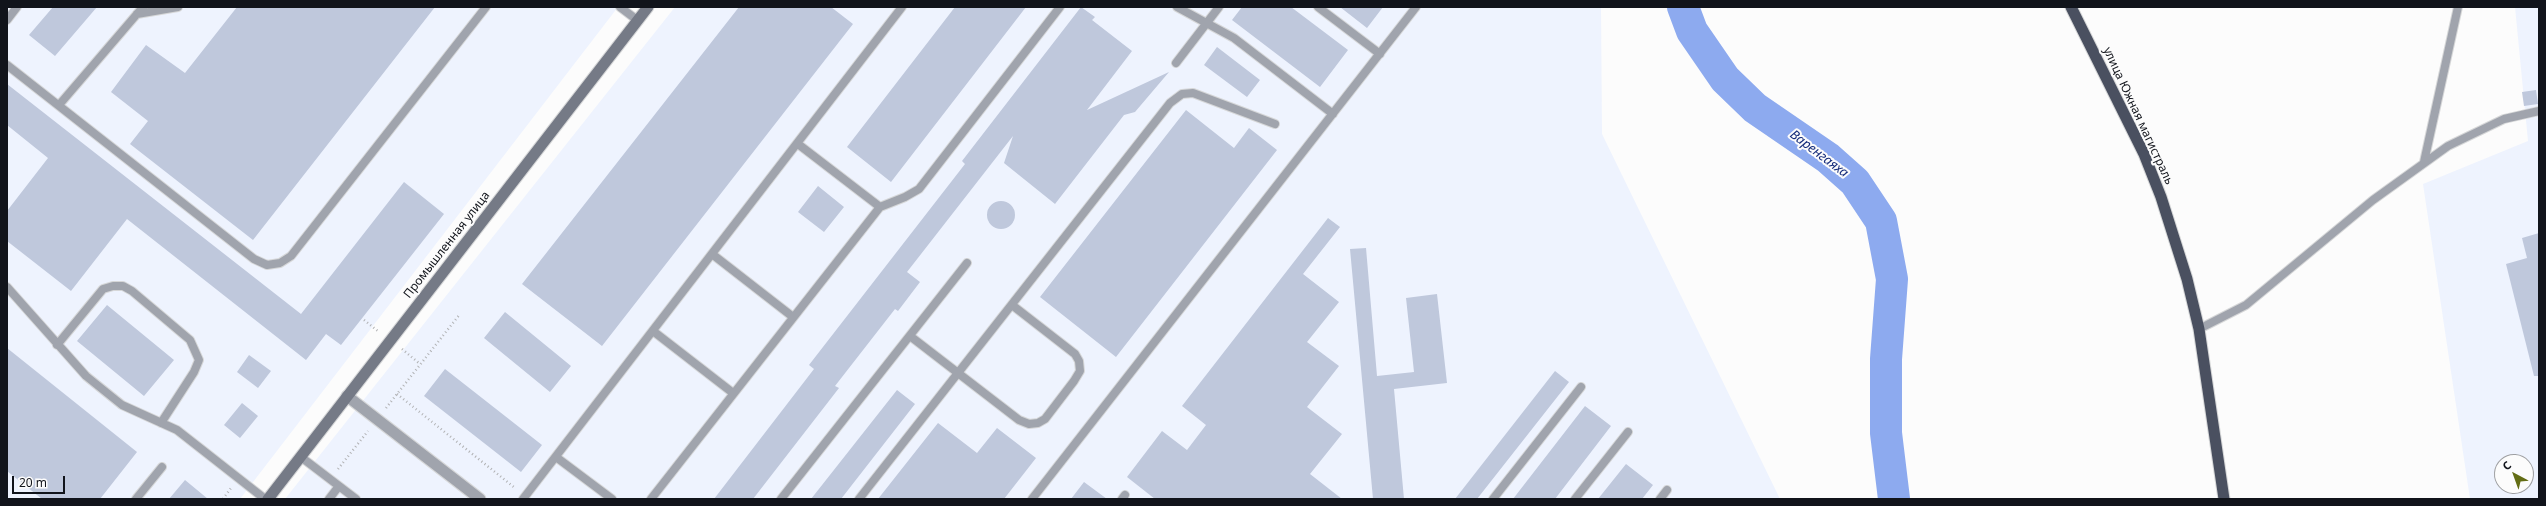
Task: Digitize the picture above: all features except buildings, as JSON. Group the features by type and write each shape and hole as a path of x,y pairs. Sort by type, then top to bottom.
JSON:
{"highway":[{"name":"улица Южная магистраль","path":"2070,7 2115,92 2147,161 2185,271 2199,329 2224,499"}],"main road":[{"name":"Промышленная улица","path":"268,499 648,7"}],"street":[{"path":"347,396 480,499"}],"lane":[{"path":"7,20 17,7"},
{"path":"59,105 143,7"},
{"path":"137,14 178,7"},
{"path":"7,64 254,259 267,265 280,263 291,256 486,7"},
{"path":"620,7 638,20"},
{"path":"524,498 902,7"},
{"path":"651,499 880,207 906,197 918,189 1060,7"},
{"path":"1177,7 1234,38 1333,114"},
{"path":"1176,63 1219,7"},
{"path":"1318,7 1380,54"},
{"path":"1032,499 1416,7"},
{"path":"2424,162 2458,7"},
{"path":"859,499 1170,103 1182,94 1193,92 1275,124"},
{"path":"2199,329 2246,305 2362,209 2424,162 2448,146 2486,126 2518,114 2539,111"},
{"path":"798,144 880,207"},
{"path":"712,254 793,317"},
{"path":"781,499 967,263"},
{"path":"57,345 103,289 113,286 123,286 132,292 190,340 199,360 194,372 161,423"},
{"path":"7,287 86,376 122,405 177,430 265,499"},
{"path":"910,336 1019,420 1029,424 1038,422 1049,414 1074,381 1080,371 1080,361 1075,354 1012,305"},
{"path":"653,331 733,393"},
{"path":"1492,499 1581,387"},
{"path":"1575,499 1628,432"},
{"path":"301,457 356,499"},
{"path":"556,457 612,499"},
{"path":"136,499 162,467"},
{"path":"329,499 339,486"},
{"path":"1660,499 1667,490"}],"path":[{"path":"330,479 460,314"},
{"path":"397,394 524,498"}],"shaded area":[{"path":"7,7 618,7 240,499 7,499"},
{"path":"675,7 1601,7 1602,134 1780,499 285,499"},
{"path":"2515,7 2539,7 2539,499 2470,499 2423,184 2528,141"}],"waterway":[{"name":"Варенгаяха","path":"1683,7 1692,31 1725,79 1755,108 1828,158 1855,182 1881,221 1892,279 1886,359 1886,433 1894,499"}]}
